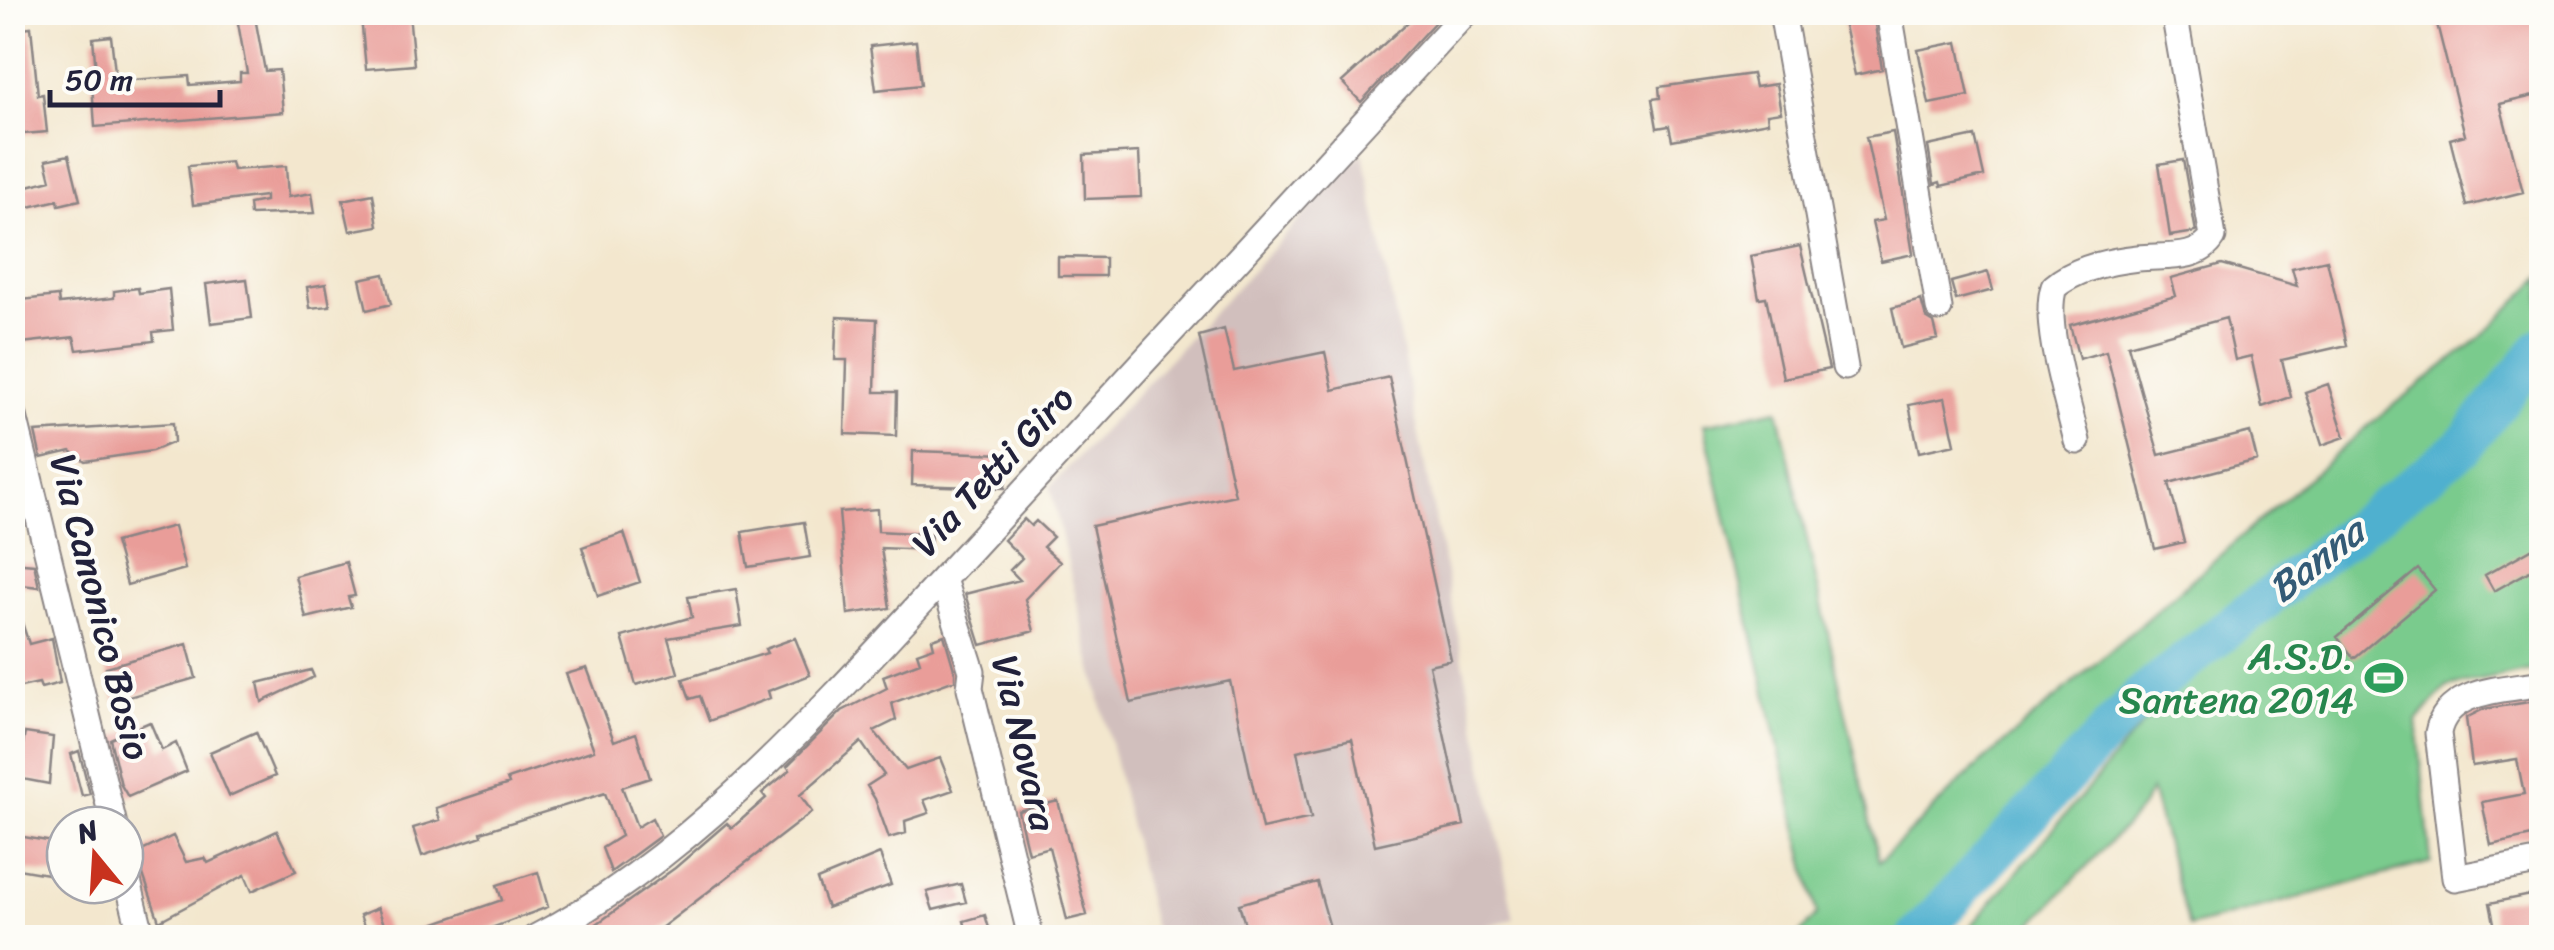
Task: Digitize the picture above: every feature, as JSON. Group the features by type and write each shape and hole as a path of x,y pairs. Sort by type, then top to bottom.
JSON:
{"street":[{"name":"Via Tetti Giro","path":"536,938 618,889 698,826 814,714 1466,12"},
{"path":"1782,12 1844,366"},
{"path":"1889,12 1939,308"},
{"path":"2077,441 2052,332 2050,308 2054,287 2079,272 2121,260 2196,252 2208,246 2212,237 2174,12"},
{"name":"Via Canonico Bosio","path":"12,408 109,805"},
{"name":"Via Novara","path":"943,579 972,671 970,688 1028,925"},
{"path":"2542,683 2468,697 2450,705 2440,718 2438,732 2455,878 2542,861"},
{"path":"134,905 142,938"}],"shaded area":[{"path":"1363,152 1514,919 1441,937 1156,937 1050,487"}],"green space":[{"path":"2541,277 2541,335 2456,430 2158,669 2086,733 1909,937 1797,937 1817,914 1704,424 1778,409 1879,862 1970,773 2374,421 2481,337"},
{"name":"A.S.D. Santena 2014","path":"2541,372 2541,668 2447,687 2417,721 2431,862 2189,927 2151,790 2140,810 2020,937 1961,938 2162,701 2281,607 2475,440"}],"building":[{"path":"236,12 254,12 265,71 279,70 283,112 95,127 93,38 111,36 116,81 189,76 190,85 240,81 240,73 247,73"},
{"path":"1419,12 1444,12 1361,102 1342,82"},
{"path":"1841,12 1873,12 1882,69 1855,75"},
{"path":"2434,12 2542,12 2542,94 2500,104 2523,192 2467,206 2450,139 2465,135"},
{"path":"409,13 414,65 366,69 361,17"},
{"path":"31,27 38,95 43,94 47,132 12,135 12,97 19,97 13,29"},
{"path":"916,41 921,85 876,90 870,46"},
{"path":"1958,42 1969,96 1929,104 1918,50"},
{"path":"1752,74 1755,87 1776,84 1781,112 1767,114 1768,122 1672,140 1669,126 1657,128 1652,99 1660,98 1659,87"},
{"path":"1893,132 1913,254 1881,261 1872,222 1884,220 1866,137"},
{"path":"1975,136 1984,176 1941,186 1940,182 1934,184 1928,146"},
{"path":"1139,152 1141,197 1085,199 1084,155"},
{"path":"69,155 80,200 29,207 24,187 51,180 46,160"},
{"path":"2183,160 2196,232 2170,236 2159,164"},
{"path":"231,162 233,170 286,166 288,197 312,193 315,213 250,215 249,204 265,201 265,196 193,205 188,166"},
{"path":"373,194 378,226 350,231 343,200"},
{"path":"1800,246 1829,369 1783,378 1766,297 1759,298 1751,256"},
{"path":"1058,257 1105,258 1105,276 1058,276"},
{"path":"2327,260 2347,345 2282,360 2291,397 2262,407 2251,356 2235,360 2226,318 2128,345 2159,455 2250,432 2257,460 2169,483 2184,542 2155,549 2106,351 2079,359 2070,325 2176,296 2171,278 2222,264 2297,286 2292,268"},
{"path":"1988,272 1993,290 1956,300 1951,282"},
{"path":"384,274 391,304 367,310 360,279"},
{"path":"247,279 252,318 211,323 206,284"},
{"path":"326,284 330,306 310,308 307,287"},
{"path":"138,288 139,293 169,289 173,330 153,332 154,341 77,350 74,337 12,344 12,301 58,296 59,304 114,298 114,291"},
{"path":"1921,300 1938,339 1901,348 1892,308"},
{"path":"837,317 877,319 875,392 897,392 896,436 845,434 847,360 835,360"},
{"path":"1224,329 1234,371 1325,352 1333,390 1389,377 1451,660 1429,665 1464,825 1375,845 1352,739 1297,751 1311,818 1262,829 1230,681 1131,703 1092,526 1235,495 1199,336"},
{"path":"2328,384 2345,437 2322,445 2305,392"},
{"path":"1945,398 1955,444 1919,452 1909,405"},
{"path":"173,423 174,442 152,451 85,461 71,451 41,458 35,432"},
{"path":"913,451 1007,454 1005,488 912,485"},
{"path":"877,509 878,531 931,534 930,550 881,548 890,608 848,614 839,512"},
{"path":"1024,519 1031,526 1036,521 1053,537 1043,547 1060,562 1025,599 1034,631 981,645 965,594 1020,580 1010,570 1022,558 1004,540"},
{"path":"804,522 810,557 748,567 742,532"},
{"path":"174,526 185,569 127,585 115,542"},
{"path":"624,533 640,582 598,596 582,547"},
{"path":"2542,543 2542,564 2494,591 2485,575"},
{"path":"12,562 34,564 39,587 12,584"},
{"path":"346,562 355,596 348,597 351,607 306,618 295,576"},
{"path":"2418,569 2435,590 2354,658 2337,637"},
{"path":"736,589 742,626 668,638 678,673 636,685 622,637 692,617 688,597"},
{"path":"16,604 29,644 52,638 60,683 12,689 12,605"},
{"path":"944,635 955,680 892,703 896,720 874,731 906,770 940,758 953,790 924,800 929,813 905,821 906,833 889,838 867,786 884,775 861,742 800,795 812,812 648,938 577,938 675,868 727,823 732,828 766,798 762,793 790,770 787,766 842,711 887,688 883,676 920,662 917,653 934,647 932,639"},
{"path":"795,638 810,675 768,691 770,698 709,721 700,696 690,699 683,679 767,653 765,649"},
{"path":"187,644 196,678 115,701 106,667"},
{"path":"587,668 614,741 636,733 650,778 622,787 637,827 652,818 660,836 611,872 602,848 621,836 605,793 481,832 482,836 422,856 413,828 440,820 436,808 594,750 566,674"},
{"path":"311,670 314,677 262,702 258,683"},
{"path":"2542,700 2542,839 2533,840 2532,836 2491,845 2482,802 2524,794 2517,759 2472,766 2466,718 2484,709"},
{"path":"150,722 162,750 176,743 187,771 128,797 121,785 110,739"},
{"path":"256,732 275,776 229,796 210,752"},
{"path":"25,733 53,737 49,784 12,777 12,742 23,744"},
{"path":"79,751 90,794 82,796 71,754"},
{"path":"1058,801 1087,915 1067,920 1049,847 1028,853 1018,811"},
{"path":"277,831 296,871 252,891 245,875 159,921 145,880 145,850 173,836 186,862 205,858 208,863"},
{"path":"12,835 45,841 45,874 12,868"},
{"path":"880,854 891,885 827,908 817,880"},
{"path":"538,872 548,907 464,938 405,938 404,934 502,900 497,885"},
{"path":"1317,882 1333,938 1249,938 1239,904"},
{"path":"961,884 966,902 933,910 927,892"},
{"path":"2535,894 2542,938 2497,938 2490,903"},
{"path":"378,908 389,938 368,938 360,915"},
{"path":"985,915 992,938 969,938 964,921"}],"waterway":[{"name":"Banna","path":"1916,938 2140,697 2462,447 2542,347"}],"place":[{"name":"A.S.D. Santena 2014","path":"2384,678"}]}
